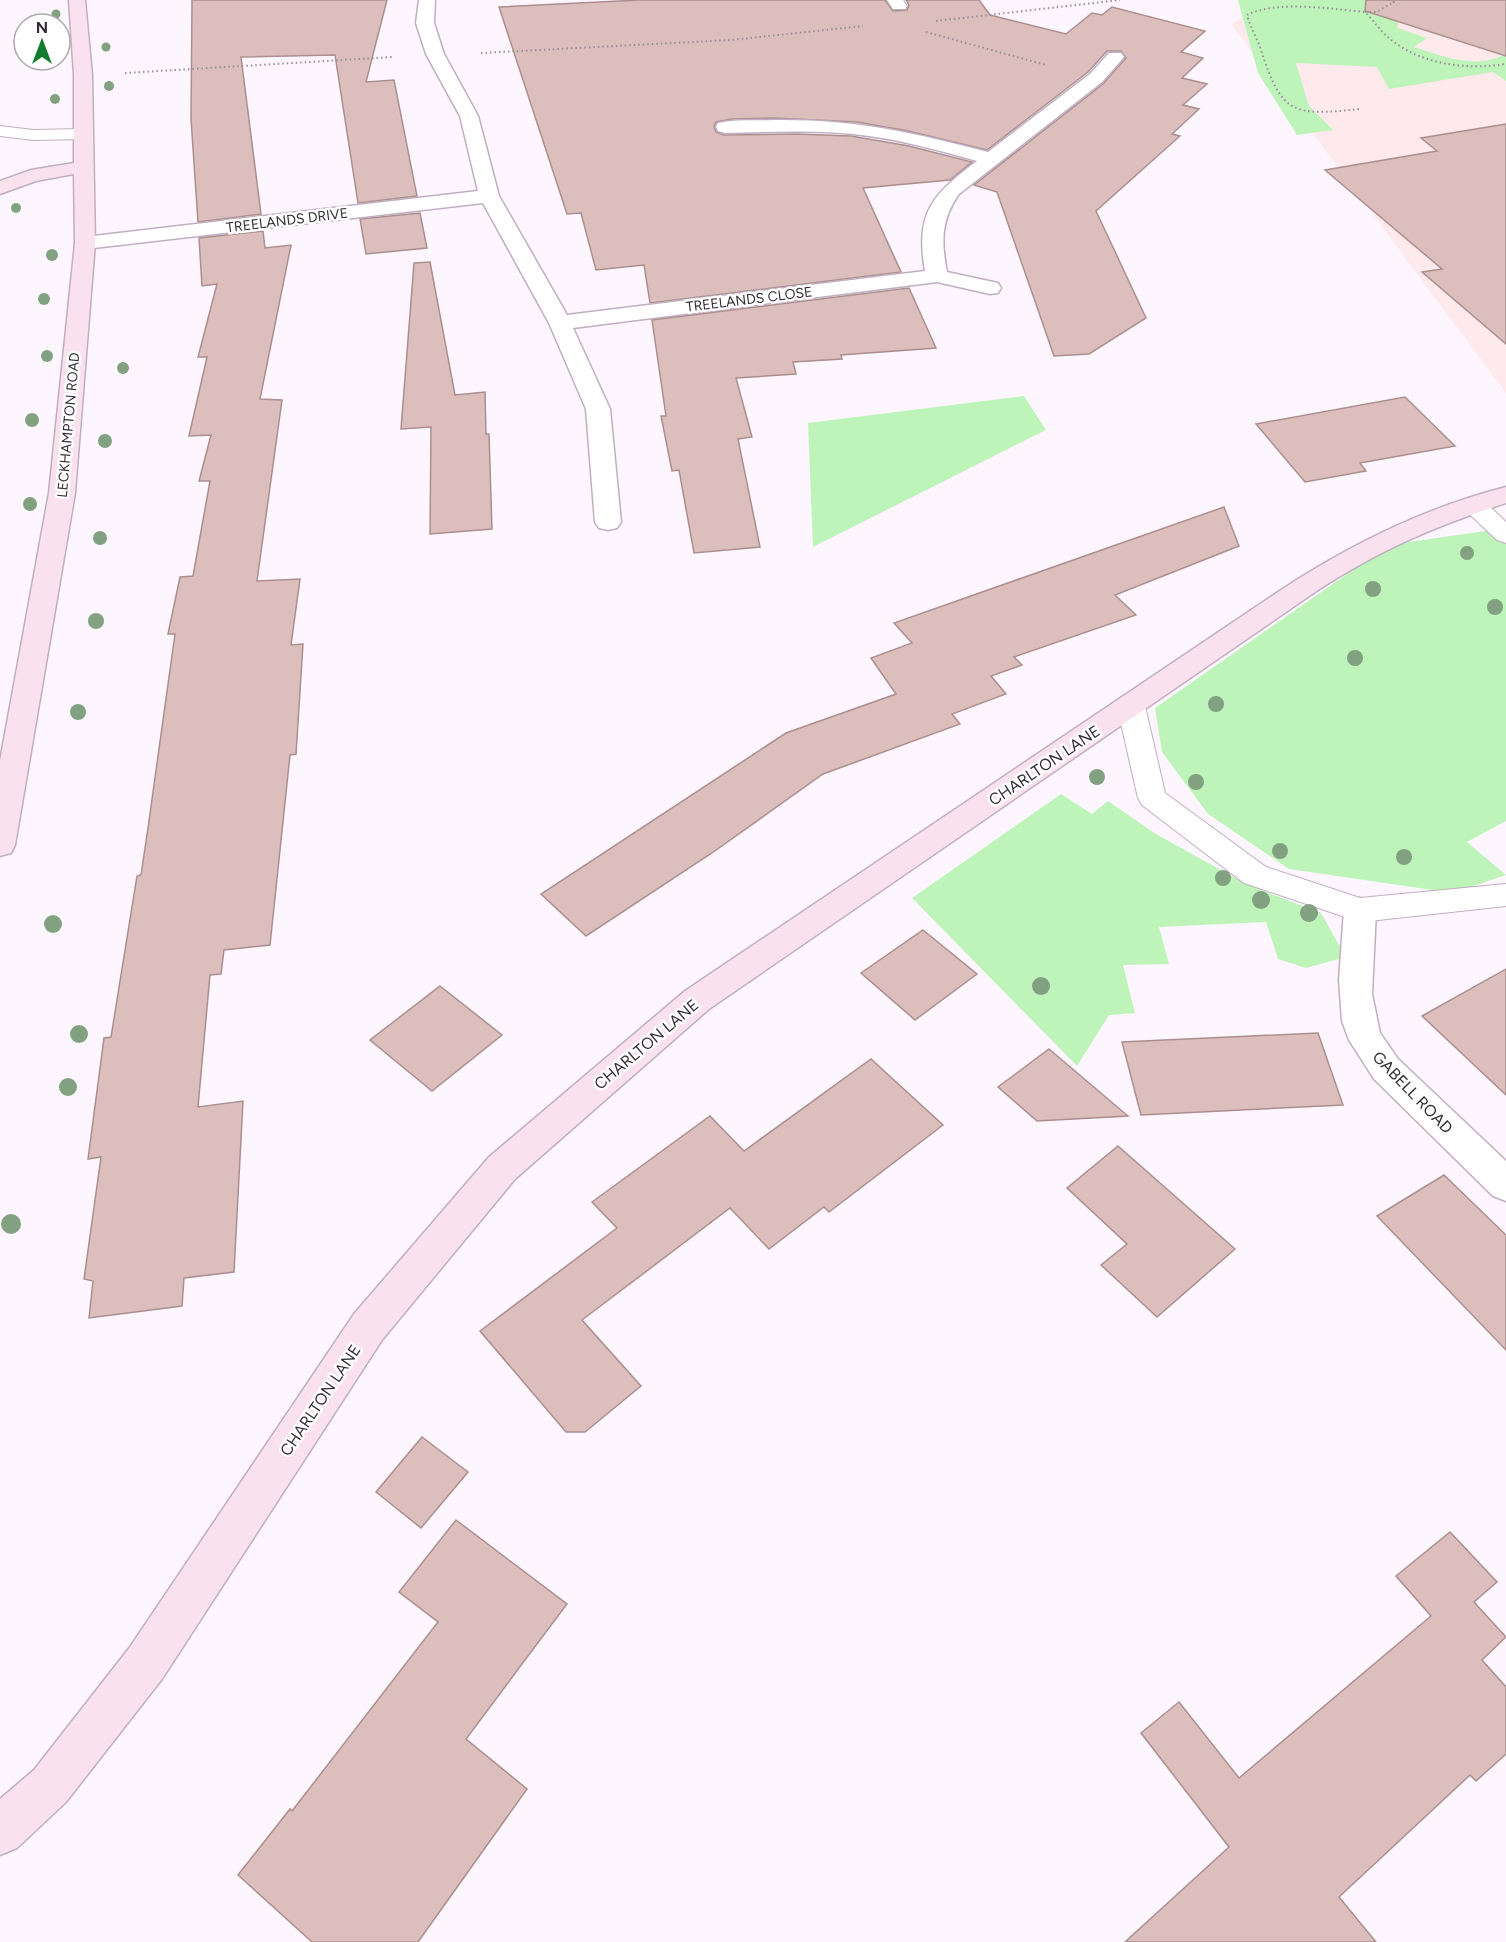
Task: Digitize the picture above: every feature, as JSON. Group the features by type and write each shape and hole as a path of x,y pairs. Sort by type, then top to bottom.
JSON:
{"street":[{"name":"LECKHAMPTON ROAD","path":"0,845 62,493 85,243 82,166 83,75 77,0"},
{"path":"427,0 425,23 435,54 469,116 489,196 560,323 598,408 608,522"},
{"path":"937,276 931,237 934,219 941,204 952,190 1096,78 1115,57"},
{"path":"725,127 807,126 868,130 920,140 991,159"},
{"path":"0,188 31,176 82,166"},
{"name":"TREELANDS DRIVE","path":"85,243 489,196"},
{"name":"TREELANDS CLOSE","path":"560,323 937,276 990,288"},
{"name":"CHARLTON LANE","path":"0,1831 50,1786 146,1663 368,1327 502,1168 697,1000 1302,589 1385,539 1506,495"},
{"name":"GABELL ROAD","path":"1360,910 1356,994 1359,1022 1372,1050 1386,1069 1506,1185"}],"lane":[{"path":"0,131 33,135 83,134"},
{"path":"1474,505 1506,535"},
{"path":"1131,706 1152,798 1255,875 1360,910 1506,894"}],"path":[{"path":"932,21 1120,0"},
{"path":"1359,110 1309,114 1288,106 1273,85 1258,39 1247,15 1256,8 1274,7 1376,12 1394,2 1389,0"},
{"path":"1365,12 1394,43 1413,52 1457,64 1479,67 1506,64"},
{"path":"83,75 435,54 549,51 720,41 869,26"},
{"path":"926,32 1096,78"}],"shaded area":[{"path":"1271,0 1506,0 1506,393 1231,24"}],"green space":[{"path":"1238,0 1393,0 1398,17 1398,28 1427,38 1414,47 1448,58 1472,61 1484,61 1506,53 1506,81 1493,72 1389,89 1377,67 1296,63 1309,106 1333,130 1297,135 1258,73"},
{"path":"1024,396 1046,430 813,547 808,423"},
{"path":"1492,530 1506,543 1506,821 1467,842 1506,875 1453,893 1289,869 1208,814 1162,752 1155,708 1370,558 1402,543"},
{"path":"1061,794 1092,814 1108,801 1156,834 1248,885 1321,913 1346,957 1306,968 1278,959 1266,922 1159,927 1169,964 1123,965 1135,1013 1109,1015 1077,1066 912,898"}],"building":[{"path":"192,0 387,0 366,82 394,80 417,196 358,203 335,55 241,57 261,214 198,222 191,119"},
{"path":"639,0 885,0 893,11 907,10 909,5 906,0 979,0 990,15 1066,34 1092,13 1102,15 1112,7 1205,31 1181,52 1203,58 1182,78 1207,84 1183,105 1199,109 1172,134 1180,136 1096,211 1146,318 1089,354 1054,356 997,192 974,185 1103,84 1126,58 1121,51 1107,51 1088,72 987,150 908,131 857,122 774,118 732,119 716,122 714,126 716,132 724,135 851,136 909,146 972,162 950,180 863,188 901,272 650,303 644,265 596,270 581,213 567,214 499,7"},
{"path":"1366,0 1506,0 1506,56 1365,11"},
{"path":"1506,124 1506,344 1422,272 1442,269 1325,170 1437,151 1421,138"},
{"path":"420,213 427,248 366,254 360,219"},
{"path":"263,231 265,248 291,245 260,399 282,400 257,581 300,579 291,645 303,644 296,754 290,755 270,945 224,950 221,974 210,975 198,1107 243,1101 234,1272 184,1278 182,1306 89,1318 93,1281 84,1279 101,1157 88,1159 104,1038 111,1037 137,876 141,875 175,634 168,634 180,577 193,576 210,481 199,481 211,435 189,436 207,357 198,357 217,284 202,286 199,238"},
{"path":"430,262 455,395 485,392 486,434 489,434 492,529 430,534 431,427 401,429 414,263"},
{"path":"909,288 936,348 841,355 842,359 793,362 796,374 736,378 752,437 738,439 760,547 694,553 679,470 672,471 661,416 666,416 652,320"},
{"path":"1405,397 1455,446 1360,463 1366,471 1305,482 1256,424"},
{"path":"1224,507 1239,546 1115,595 1136,615 1014,657 1022,665 991,676 1006,694 952,714 960,724 823,774 712,853 586,936 541,894 786,733 896,694 871,658 912,643 894,623"},
{"path":"923,930 977,974 915,1020 861,973"},
{"path":"1506,969 1506,1095 1422,1016"},
{"path":"440,986 502,1035 432,1091 370,1040"},
{"path":"1318,1033 1343,1105 1141,1115 1122,1042"},
{"path":"1049,1049 1128,1116 1037,1121 998,1087"},
{"path":"871,1059 943,1125 829,1212 824,1207 769,1249 730,1208 582,1320 641,1386 585,1432 566,1432 480,1331 617,1228 592,1202 710,1116 744,1151"},
{"path":"1118,1146 1235,1249 1157,1317 1101,1265 1127,1244 1067,1188"},
{"path":"1444,1175 1506,1235 1506,1350 1377,1216"},
{"path":"422,1437 468,1472 421,1528 376,1492"},
{"path":"456,1520 567,1604 466,1739 527,1789 418,1942 312,1942 238,1875 290,1809 292,1811 438,1622 399,1592"},
{"path":"1450,1532 1497,1582 1474,1602 1506,1637 1482,1660 1506,1687 1506,1754 1476,1781 1470,1775 1339,1897 1376,1942 1125,1942 1229,1847 1141,1733 1179,1702 1239,1778 1431,1616 1396,1576"}]}
